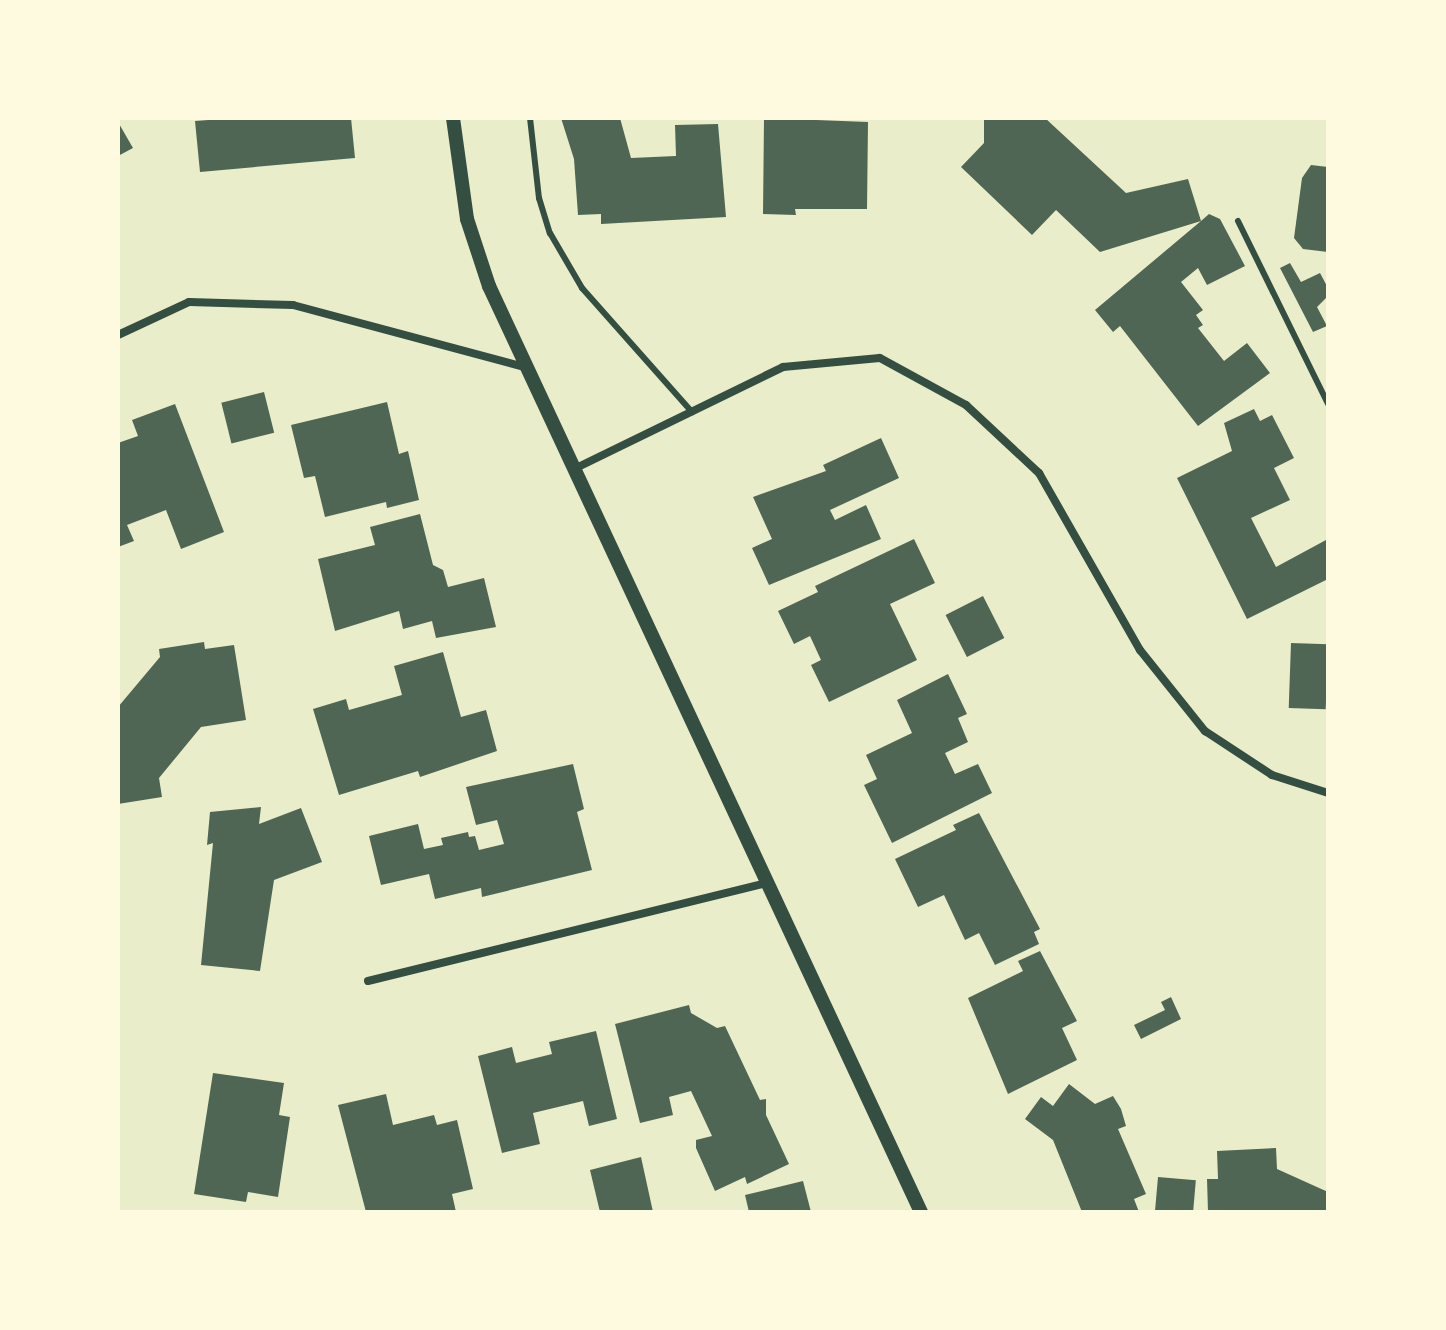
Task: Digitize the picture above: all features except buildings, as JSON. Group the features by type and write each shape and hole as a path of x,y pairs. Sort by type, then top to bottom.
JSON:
{"street":[{"path":"453,118 467,219 524,367 921,1212"},
{"path":"118,335 189,302 293,305 524,367"},
{"path":"574,469 783,367 880,358 966,405 1039,473 1140,650 1205,731 1272,775 1328,793"},
{"path":"368,981 768,882"}],"lane":[{"path":"530,118 539,198 550,233 582,288 692,412"},
{"path":"1238,221 1328,404"}]}
